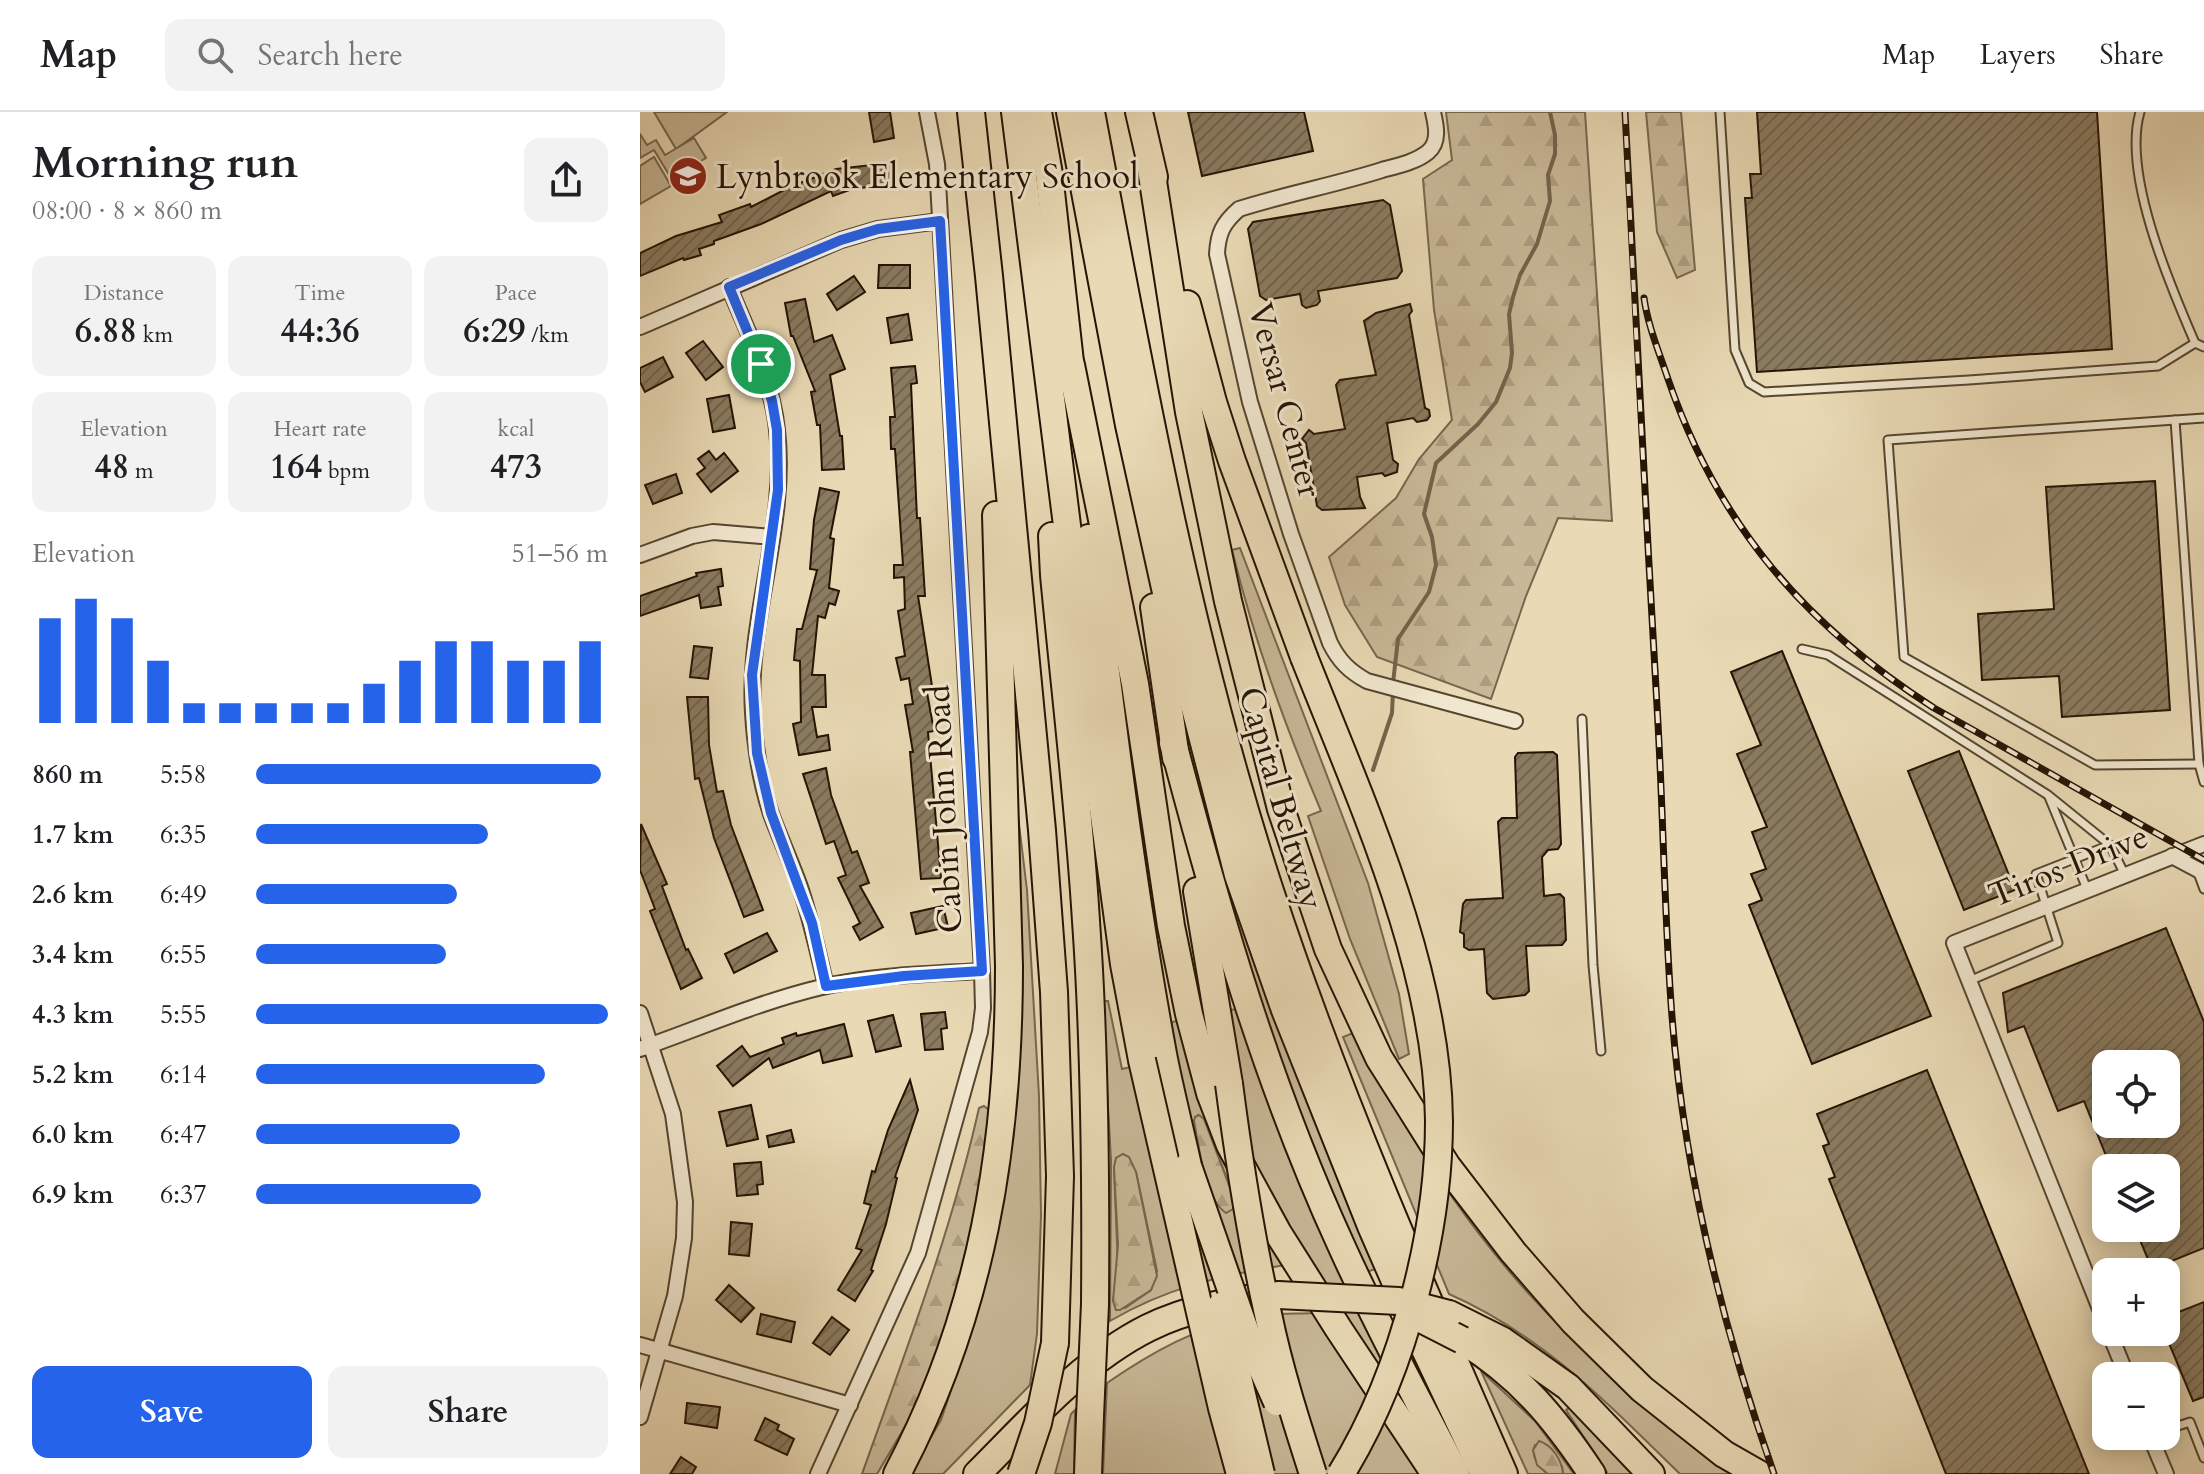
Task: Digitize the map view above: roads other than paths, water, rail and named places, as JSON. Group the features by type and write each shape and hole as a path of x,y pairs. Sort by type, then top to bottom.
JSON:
{"highway":[{"path":"971,112 1042,830 1054,992 1060,1176 1055,1343 1051,1405 1037,1474"},
{"path":"1015,112 1124,964 1188,1166 1246,1333 1311,1474"},
{"path":"1038,112 1049,174 1071,365 1135,684 1171,926 1189,1014 1210,1093 1230,1145 1278,1233 1435,1474"},
{"path":"1070,112 1129,425 1171,615 1238,875 1285,1010 1371,1226 1484,1474"},
{"name":"Capital Beltway","path":"1091,112 1136,354 1181,560 1216,704 1269,886 1331,1064 1372,1169 1504,1474"},
{"path":"1139,112 1213,402 1264,554 1355,787 1400,913 1417,972 1433,1049 1439,1120 1436,1188 1425,1257 1401,1347 1374,1411 1341,1474"},
{"path":"1150,162 1189,412 1225,587 1281,809 1328,949 1379,1058 1447,1166 1513,1252 1573,1321 1642,1389 1724,1454 1759,1474"},
{"path":"897,1474 935,1398 961,1326 984,1241 1002,1121 1009,1020 1008,951 989,276"},
{"path":"1045,360 1054,575 1081,850 1090,989 1096,1152 1095,1304 1088,1474"},
{"path":"1071,365 1072,407 1137,904 1153,1059 1219,1394 1240,1474"},
{"path":"1129,425 1173,743 1246,1199 1268,1317 1311,1474"},
{"path":"1173,743 1249,1012 1298,1141 1341,1246 1456,1474"},
{"path":"1188,1166 1261,1474"},
{"path":"977,1474 1078,1376 1149,1327 1225,1301 1278,1295 1399,1301 1449,1314 1503,1341 1568,1387 1651,1474"},
{"path":"1337,1297 1407,1312 1462,1340 1503,1368 1549,1413 1592,1474"},
{"path":"1021,1474 1038,1423 1055,1343"}],"street":[{"name":"Cabin John Road","path":"818,1474 918,1253 980,1032 983,1008 937,164 927,112"},
{"name":"Versar Center","path":"1433,112 1436,141 1429,152 1411,161 1344,182 1239,209 1227,219 1218,235 1217,254 1250,402 1291,534 1330,643 1339,659 1352,673 1381,685 1515,721"},
{"path":"640,327 841,240 878,229 940,221"},
{"path":"729,287 761,364 777,430 778,490 752,675 757,753 771,813 812,923 826,986"},
{"path":"640,555 692,536 713,532 772,537"},
{"name":"Tiros Drive","path":"1969,981 1954,943 2204,844"},
{"path":"2172,856 2200,871"},
{"path":"646,1047 769,1002 826,986 904,976 982,971"},
{"path":"1969,981 2092,1289"},
{"path":"640,1013 646,1047 673,1114 685,1202 680,1274 640,1417"},
{"path":"640,1345 850,1405"},
{"path":"2156,1450 2166,1474"}],"lane":[{"path":"1720,112 1735,350 1749,383 1764,392 2158,366 2195,343"},
{"path":"2140,112 2136,163 2155,238 2195,343 2204,347"},
{"path":"2199,764 2095,765 1904,657 1888,440 2204,418"},
{"path":"2175,420 2199,764 2204,782"},
{"path":"1802,649 1828,655 2048,795 2110,845 2125,875"},
{"path":"1582,719 1593,965 1601,1051"},
{"path":"2048,795 2087,890"},
{"path":"1969,981 2058,943 2036,874 2110,845"},
{"path":"2200,871 2204,889"},
{"path":"2180,1425 2190,1422 2204,1458"}],"waterway":[{"path":"1393,683 1398,639 1429,592 1436,565 1432,537 1424,514 1436,463 1478,424 1496,402 1510,368 1509,314 1513,297 1520,275 1537,244 1550,201 1548,175 1555,154 1550,112"},
{"path":"1373,770 1392,713 1393,691"}],"railway":[{"path":"1625,112 1676,1063 1694,1183 1721,1301 1774,1474"},
{"path":"1644,298 1651,329 1688,432 1713,480 1740,525 1771,567 1806,606 1845,642 1934,708 2204,860"}],"place":[{"name":"Lynbrook Elementary School","path":"688,176"}]}
